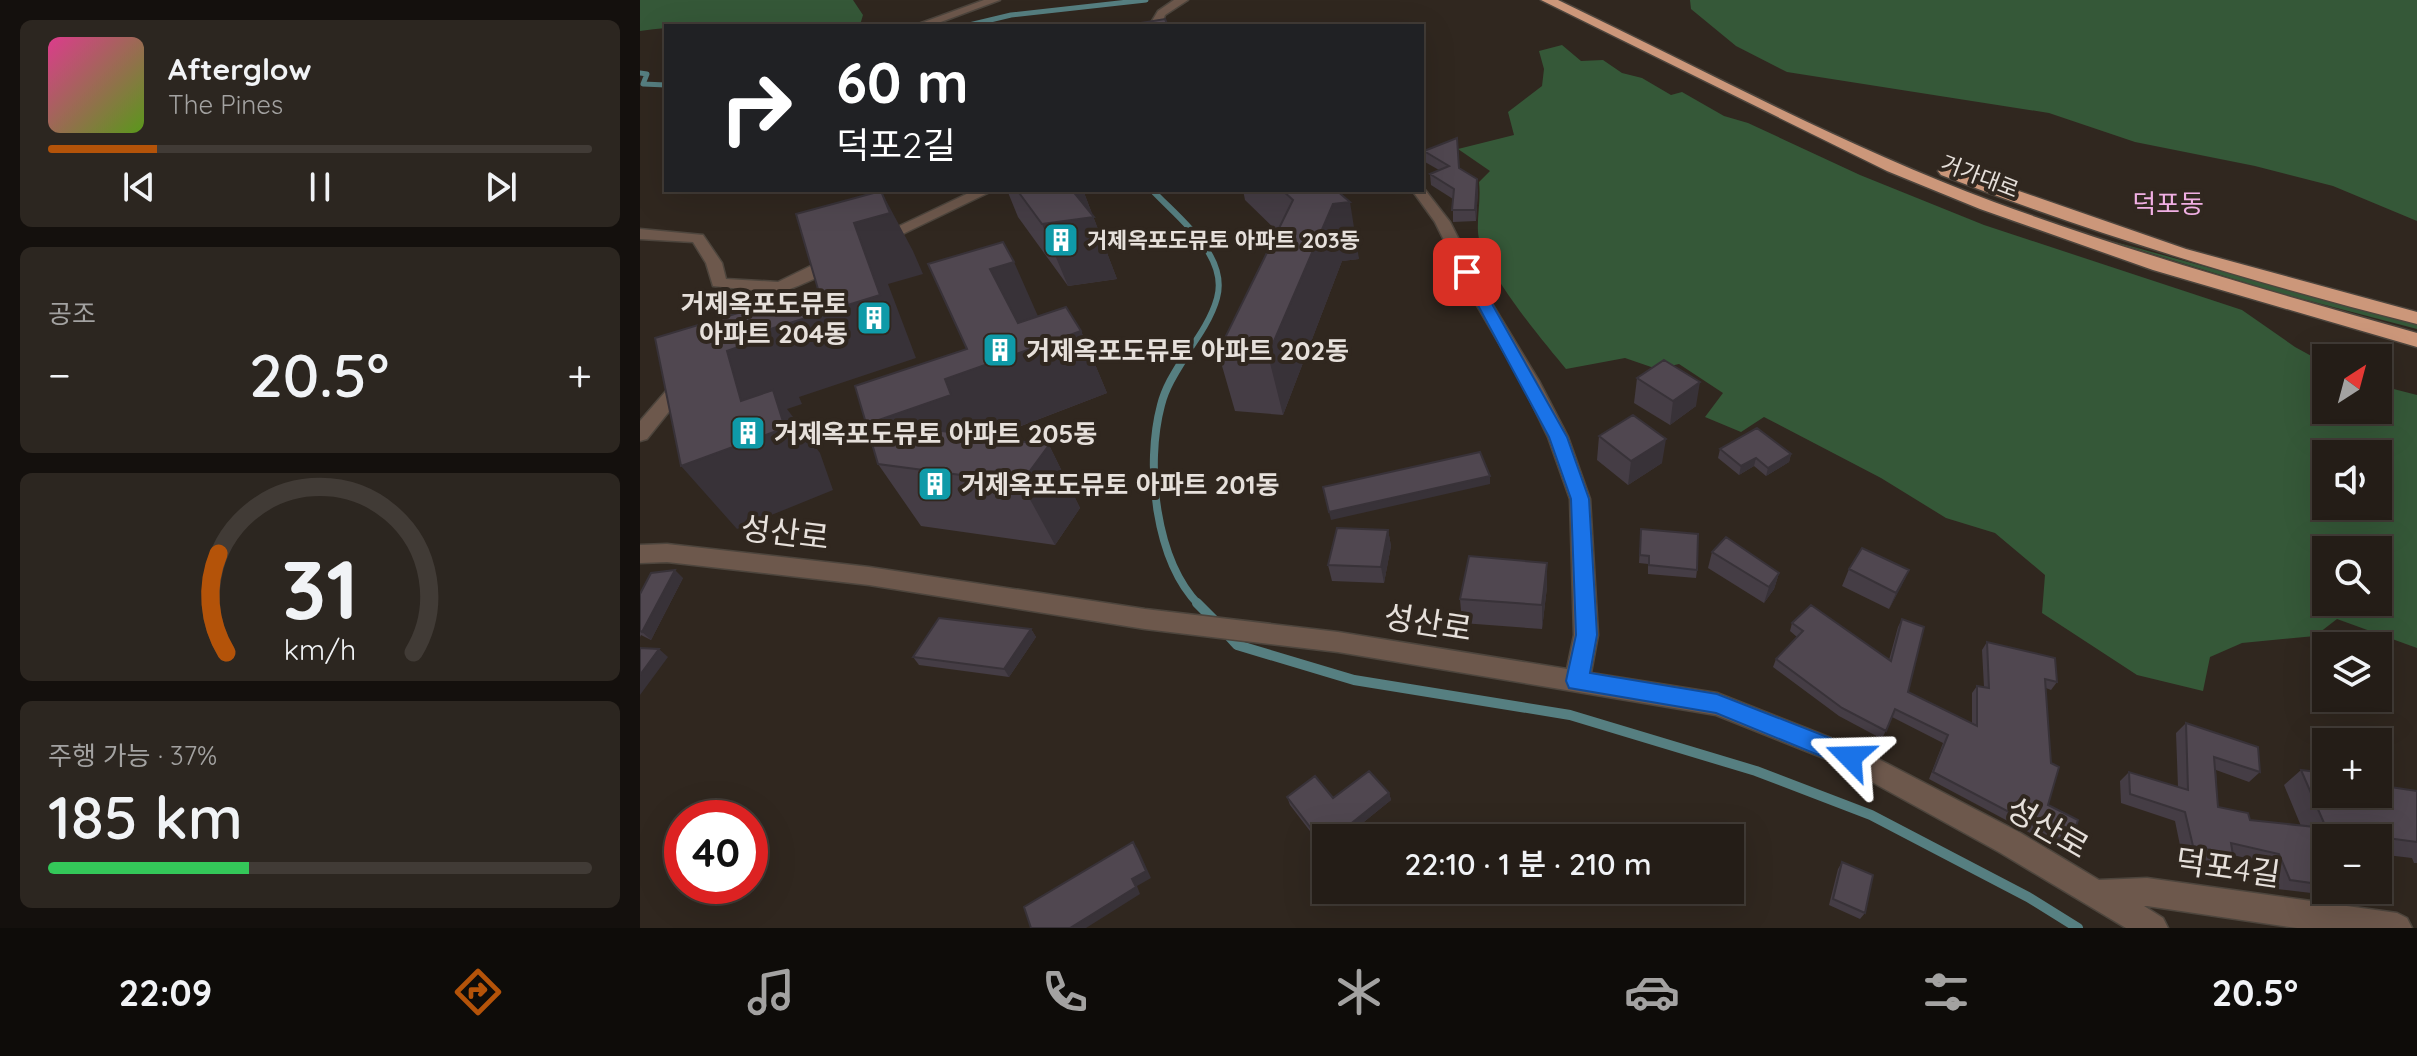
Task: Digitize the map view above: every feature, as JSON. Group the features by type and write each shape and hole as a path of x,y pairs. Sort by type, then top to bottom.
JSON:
{"highway":[{"name":"거가대로","path":"1548,0 1893,167 2074,237 2263,297 2417,340"},
{"path":"1582,0 1620,17"},
{"name":"거가대로","path":"1685,49 1881,144 2009,196 2142,242 2334,298 2417,318"},
{"path":"2334,298 2342,294 2417,308"}],"street":[{"path":"925,24 995,0"},
{"path":"1155,24 1165,9 1183,0"},
{"path":"713,347 749,303 777,287 983,192"},
{"path":"1420,192 1442,222 1480,297 1530,381 1558,437 1580,499 1586,635 1577,681"},
{"path":"640,234 698,238 714,263 719,283 777,287"},
{"path":"640,434 695,369"},
{"name":"성산로","path":"640,554 667,553 869,576 1145,619 1260,631 1717,704 1850,757 2009,842 2153,928"},
{"name":"덕포4길","path":"2096,894 2147,892 2397,928"}],"green space":[{"path":"640,0 853,0 863,15 860,24 664,24 664,28 640,31"},
{"path":"1690,0 2417,0 2417,221 2333,186 2255,166 2135,142 2049,113 1787,72 1736,46 1691,9"},
{"path":"1562,45 1581,61 1603,60 1622,73 1642,78 1671,95 1682,92 1724,116 1748,123 1860,175 1984,225 2242,310 2312,356 2312,424 2392,424 2392,389 2417,395 2417,648 2392,639 2392,632 2373,632 2337,619 2320,632 2312,632 2312,636 2242,643 2210,657 2203,691 2137,675 2042,613 2045,575 1995,533 1946,518 1881,478 1764,417 1741,432 1705,417 1723,393 1679,364 1657,369 1625,358 1566,369 1514,303 1489,264 1481,247 1478,226 1479,182 1490,171 1458,149 1514,135 1508,112 1542,86 1544,69 1539,51"},
{"path":"2104,239 2346,305 2417,321 2417,329 2279,293"}],"building":[{"path":"1165,19 1167,24 1134,24"},
{"path":"1457,138 1459,168 1477,179 1475,210 1452,210 1454,189 1430,174 1449,166 1424,151"},
{"path":"881,192 890,213 854,223 880,295 754,334 756,341 727,351 741,401 773,390 785,428 681,466 655,338 818,289 796,214"},
{"path":"1018,192 1074,192 1094,217 1042,224"},
{"path":"1284,192 1338,192 1350,202 1333,204 1268,355 1218,352 1293,200"},
{"path":"1003,242 1014,262 990,269 1018,323 1066,307 1081,331 945,379 951,395 873,422 1049,445 1021,483 878,464 855,386 967,349 928,264"},
{"path":"1664,360 1700,382 1673,401 1637,378"},
{"path":"1633,415 1666,439 1631,461 1599,436"},
{"path":"1757,428 1791,454 1768,468 1756,458 1741,466 1720,449"},
{"path":"1480,452 1490,476 1329,512 1323,487"},
{"path":"1337,528 1388,530 1381,567 1328,565"},
{"path":"1641,529 1698,534 1697,570 1649,565 1649,556 1640,555"},
{"path":"1726,537 1779,573 1769,587 1712,552"},
{"path":"1862,548 1909,570 1896,593 1849,569"},
{"path":"1469,556 1547,563 1542,605 1460,599"},
{"path":"675,570 640,631 640,594 651,573"},
{"path":"1811,605 1891,661 1902,619 1924,627 1908,692 1977,726 1977,686 1989,688 1987,642 2055,658 2057,682 2045,679 2051,763 2059,767 2048,805 2078,820 2070,844 1933,772 1948,735 1895,709 1886,731 1842,708 1776,659 1803,631 1792,623"},
{"path":"939,618 1031,629 1004,669 913,657"},
{"path":"640,648 659,649 640,675"},
{"path":"2186,723 2258,747 2260,772 2214,757 2218,807 2248,813 2250,820 2312,827 2312,883 2290,880 2279,854 2231,843 2233,855 2193,846 2185,812 2130,794 2129,772 2188,790"},
{"path":"2301,770 2312,771 2312,795"},
{"path":"1369,771 1389,793 1350,824 1312,824 1312,829 1287,797 1315,776 1333,798"},
{"path":"2392,787 2417,791 2417,842 2392,839 2392,824 2324,824 2317,808 2392,808"},
{"path":"1133,842 1146,871 1132,879 1136,887 1070,928 1031,928 1024,907"},
{"path":"1842,862 1873,875 1865,913 1833,899"}],"waterway":[{"path":"973,24 1011,15 1146,0"},
{"path":"640,73 647,74 643,84 664,85"},
{"path":"1154,192 1198,238 1208,252 1219,282 1215,305 1188,352"},
{"path":"1189,350 1161,405 1156,429 1154,483 1163,538 1172,563 1199,605"},
{"path":"1199,605 1218,624"},
{"path":"1227,634 1237,645 1354,680 1570,715 1756,771 1871,815 2028,897 2078,928"}],"place":[{"name":"거제옥포도뮤토 아파트 203동","path":"1061,240"},
{"name":"거제옥포도뮤토 아파트 204동","path":"874,318"},
{"name":"거제옥포도뮤토 아파트 202동","path":"1000,350"},
{"name":"거제옥포도뮤토 아파트 205동","path":"748,433"},
{"name":"거제옥포도뮤토 아파트 201동","path":"935,484"}],"district":[{"name":"덕포동","path":"2168,203"}],"route":[{"path":"1467,272 1530,381 1558,437 1580,499 1586,635 1577,681 1717,704 1850,757"}]}
